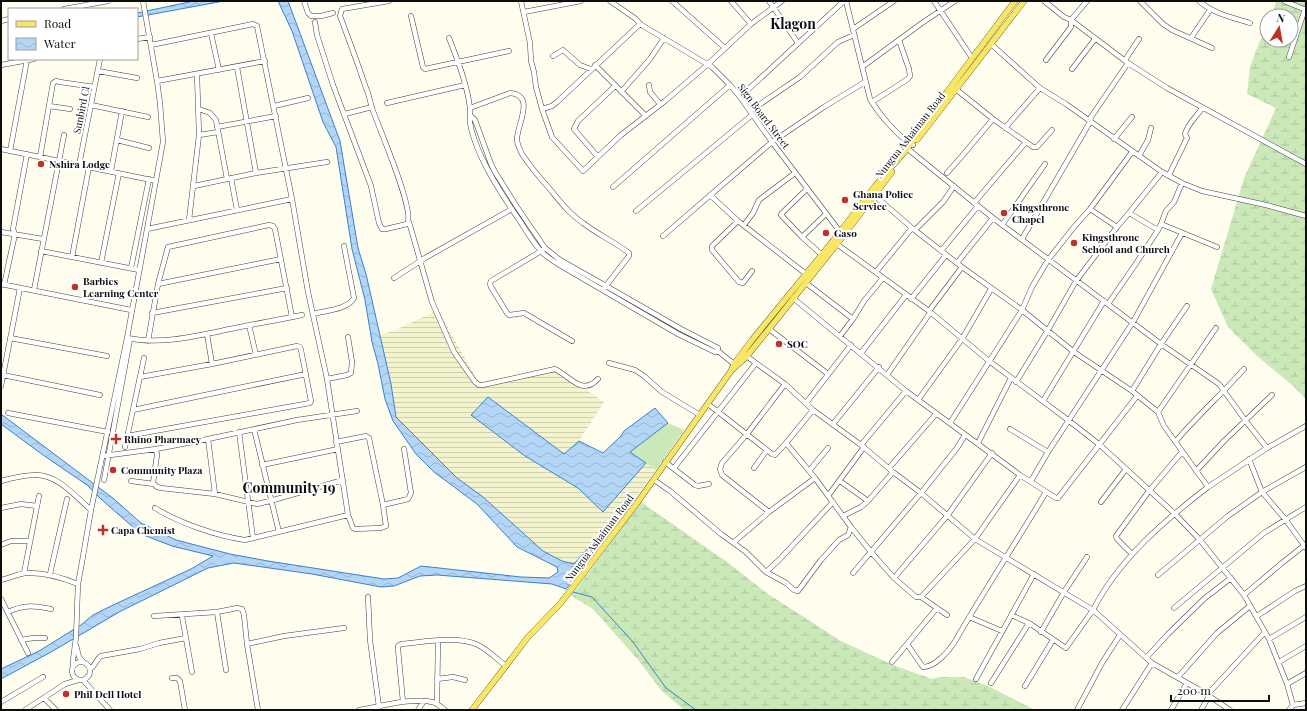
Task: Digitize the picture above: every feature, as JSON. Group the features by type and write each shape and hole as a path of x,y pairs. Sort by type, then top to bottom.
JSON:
{"main road":[{"name":"Nungua Ashaiman Road","path":"732,371 734,364 770,329 835,243 874,195 911,146 972,58 1015,1"},
{"name":"Nungua Ashaiman Road","path":"842,234 876,184 911,146 957,90 1024,1"},
{"name":"Nungua Ashaiman Road","path":"472,710 528,637 560,604 654,480 665,462 744,354 806,274 822,255 835,243"}],"street":[{"path":"70,8 108,1"},
{"path":"25,710 65,684 69,679 72,669 76,644 78,584 91,510 105,456 128,339 131,310 156,181 163,135 152,45 143,1"},
{"path":"304,1 308,13 311,16 321,16 333,13"},
{"path":"389,1 342,9 340,16 389,150 406,202 409,218 408,222 432,302 454,352 475,382 479,385 555,369 577,384 586,386 592,385 598,379"},
{"path":"521,1 530,43 531,61 536,87 552,137 583,170 621,135 707,65 751,24 782,1"},
{"path":"524,12 581,1"},
{"name":"Sign Board Street","path":"610,1 636,19 640,24 707,65 730,85 842,234"},
{"path":"672,1 726,48"},
{"path":"731,1 751,24"},
{"path":"769,1 798,42"},
{"path":"740,97 798,42 845,1 865,82 872,102 884,120 954,186 993,218 1161,344 1218,384 1244,420 1267,448"},
{"path":"853,29 894,1"},
{"path":"934,1 972,58"},
{"path":"862,67 955,1"},
{"path":"1044,1 1126,62 1202,108 1264,140 1306,164"},
{"path":"1046,60 1071,27 1071,20 1087,1"},
{"path":"1140,1 1163,24 1212,48"},
{"path":"1198,1 1205,3 1210,10 1219,14 1250,22"},
{"path":"1284,1 1305,10 1289,57"},
{"path":"1190,38 1210,10"},
{"path":"411,16 423,67 428,69 509,51"},
{"path":"315,22 320,42 371,186 379,223 382,229 386,230 407,224 408,222"},
{"path":"542,109 552,106 557,102 640,24"},
{"path":"152,45 255,25 258,28 327,379 336,442 348,515 354,529 384,528 386,524 383,505 369,438 366,436 336,442"},
{"path":"211,33 219,70"},
{"path":"636,211 751,113 800,77 838,42 854,35"},
{"path":"138,40 150,37"},
{"path":"449,38 465,85 471,116 469,122 486,167 512,209 543,250 558,264 718,348 718,351 734,364"},
{"path":"621,92 650,59 664,38"},
{"path":"1072,69 1095,39"},
{"path":"1022,239 1090,122 1091,117 1139,39"},
{"path":"872,102 908,79 910,76 899,40"},
{"path":"991,44 1040,88 1066,104 1132,152 1182,183 1202,191 1266,205 1306,216"},
{"path":"553,56 563,50 580,65 591,69"},
{"path":"1,65 27,60 10,151"},
{"name":"Sunbird Cl","path":"80,165 100,60"},
{"path":"157,82 265,61"},
{"path":"595,65 646,116"},
{"path":"237,67 256,173"},
{"path":"98,71 137,78"},
{"path":"190,220 199,135 197,74"},
{"path":"40,157 53,86 56,81 94,88"},
{"path":"664,236 772,142 824,107 865,82"},
{"path":"387,103 465,85"},
{"path":"648,85 650,92 660,104"},
{"path":"614,187 730,85"},
{"path":"598,157 574,129 578,121 615,86"},
{"path":"1005,128 1040,88"},
{"path":"957,90 1005,128 1035,148 1052,130"},
{"path":"470,108 510,93 520,97 523,102 523,112 517,140 518,145 528,163 569,211 582,223 629,254 604,288"},
{"path":"274,106 308,98"},
{"path":"91,105 148,117"},
{"path":"49,106 70,109"},
{"path":"345,114 372,107"},
{"path":"1168,175 1187,138 1185,134 1190,122 1197,117 1202,108"},
{"path":"199,109 205,110 216,120 237,210"},
{"path":"111,171 122,111"},
{"path":"199,135 247,121 276,116"},
{"path":"471,116 474,120 493,168 543,250"},
{"path":"1114,139 1132,117"},
{"path":"946,173 993,119"},
{"path":"1139,156 1148,140 1151,128"},
{"path":"34,290 64,135"},
{"path":"117,140 149,148"},
{"path":"941,250 1026,142"},
{"path":"1,149 156,181"},
{"path":"950,423 988,361 1022,310 1032,287 1048,260 1090,208 1132,152"},
{"path":"27,154 13,229 14,234 3,284 131,310"},
{"path":"194,186 256,173 327,162"},
{"path":"1002,225 1045,164"},
{"path":"72,257 89,167"},
{"path":"744,225 754,212 759,200 795,172"},
{"path":"1016,382 1076,281 1116,227 1130,213 1162,172"},
{"path":"101,263 119,173"},
{"path":"131,268 149,179"},
{"path":"1043,401 1106,302 1135,265 1158,230 1166,211 1174,202 1182,183"},
{"path":"876,272 914,229 943,202 954,186"},
{"path":"807,189 781,215 822,255"},
{"path":"710,195 744,225 806,274"},
{"path":"874,195 946,255 1022,310 1074,352 1132,391 1158,412 1164,426 1208,486"},
{"path":"147,230 292,199"},
{"path":"1090,208 1116,227"},
{"path":"394,278 512,209"},
{"path":"1130,213 1158,230"},
{"path":"802,237 826,214"},
{"path":"957,263 993,218"},
{"path":"738,220 712,246 712,250 739,282 743,283 752,271"},
{"path":"1161,224 1217,247"},
{"path":"148,341 152,313 166,250 171,246 269,225 273,226 275,229 292,317"},
{"path":"1,232 44,239"},
{"path":"1031,482 1068,420 1133,322 1182,233"},
{"path":"835,243 930,312 988,361 1100,445 1174,513 1200,540 1232,578 1244,595 1269,639 1279,662 1293,705"},
{"path":"313,314 346,306 352,303 354,298 344,246"},
{"path":"543,250 491,281 490,284 506,313 524,313 572,341"},
{"path":"41,251 139,270"},
{"path":"911,299 946,255"},
{"path":"158,284 281,259"},
{"path":"887,375 962,267"},
{"path":"840,336 864,301 883,278"},
{"path":"806,282 853,318"},
{"path":"1,386 20,288"},
{"path":"152,313 286,288"},
{"path":"604,288 678,334 715,352 718,351"},
{"path":"918,400 962,339 991,289"},
{"path":"861,353 906,295"},
{"path":"793,298 936,414 992,453 1020,475 1056,498 1058,498 1137,396"},
{"path":"1132,391 1187,306"},
{"path":"128,339 148,341 167,340 207,334 302,315"},
{"path":"249,325 256,355"},
{"path":"1158,412 1216,328"},
{"path":"678,334 681,329"},
{"path":"770,329 828,374"},
{"path":"207,334 212,364"},
{"path":"327,379 351,373 352,362 348,337"},
{"path":"10,338 106,356"},
{"path":"104,480 108,432 128,339"},
{"path":"806,403 851,345"},
{"path":"127,436 310,403 312,397 300,347 297,346 212,364 140,376"},
{"path":"744,354 785,384 813,410 862,446 921,493 975,539 1093,610 1152,663 1178,677 1230,710"},
{"path":"125,447 144,358"},
{"path":"609,363 635,370 662,392 700,415"},
{"path":"674,468 756,363"},
{"path":"833,424 879,367"},
{"path":"1176,441 1198,416 1224,392 1244,369"},
{"path":"133,410 306,374"},
{"path":"3,375 100,394"},
{"path":"978,443 1011,378"},
{"path":"769,512 722,475 720,469 722,462 747,434 785,384"},
{"path":"828,496 840,481 862,446 906,391"},
{"path":"1196,470 1244,420 1272,395"},
{"path":"708,404 775,455 813,410"},
{"path":"105,456 156,449 298,420 357,411"},
{"path":"8,413 108,432"},
{"path":"843,516 861,507 868,501 936,414"},
{"path":"1011,615 1029,623 1066,648 1118,571 1132,554 1174,513 1208,486 1267,448 1306,426"},
{"path":"254,429 270,501 279,532"},
{"path":"1010,429 1048,452"},
{"path":"239,432 253,538"},
{"path":"853,573 921,493 957,448 965,435"},
{"path":"208,439 215,494"},
{"path":"786,443 815,478 851,528 894,578 913,595 921,597 947,615"},
{"path":"809,471 828,448"},
{"path":"154,484 157,455 156,449"},
{"path":"262,465 338,449"},
{"path":"383,505 408,499 411,493 404,450"},
{"path":"754,468 767,450"},
{"path":"1132,554 1117,539 1116,536 1149,491 1182,452"},
{"path":"894,578 947,516 992,453"},
{"path":"1244,595 1305,546 1262,492 1249,460"},
{"path":"665,462 695,485 710,484"},
{"path":"1158,576 1228,516 1262,492 1306,467"},
{"path":"1101,502 1126,468"},
{"path":"1,481 30,475 48,477 67,489 91,510"},
{"path":"921,597 975,539 1020,475"},
{"path":"734,542 769,512 815,478"},
{"path":"131,481 154,484 161,488 215,494 257,504 343,480"},
{"path":"654,480 670,491 720,534 734,542 766,572 798,591 820,560 839,540 848,535 851,528"},
{"path":"840,481 868,501"},
{"path":"907,644 923,668 927,667 948,651 954,644 990,582 1046,492"},
{"path":"24,574 29,541 39,496"},
{"path":"50,574 67,499"},
{"path":"766,572 833,502"},
{"path":"1,508 21,504 37,506"},
{"path":"1174,608 1264,533 1306,507"},
{"path":"155,508 170,517 208,531 236,539 248,540 348,515"},
{"path":"1,545 11,541 29,541"},
{"path":"1041,632 1064,592 1087,557"},
{"path":"1,580 24,574 50,574 78,584"},
{"path":"976,679 1034,574"},
{"path":"1146,657 1205,598 1232,578"},
{"path":"1257,616 1295,591 1306,586"},
{"path":"368,596 370,640 379,707"},
{"path":"1,599 28,653"},
{"path":"8,612 23,606 51,609"},
{"path":"1178,677 1217,633 1250,606"},
{"path":"154,616 182,616 237,608 242,609 258,710"},
{"path":"892,662 937,608"},
{"path":"217,612 226,670"},
{"path":"182,616 192,672"},
{"path":"969,617 1002,631"},
{"path":"1269,639 1306,617"},
{"path":"991,683 1029,623"},
{"path":"247,644 284,636 344,628"},
{"path":"1201,710 1208,696 1265,632"},
{"path":"1077,710 1102,663 1120,635"},
{"path":"21,640 45,638"},
{"path":"90,668 96,664 98,658 101,656 140,649 159,643 186,638"},
{"path":"1025,686 1053,640"},
{"path":"403,702 398,646 401,644 438,641 463,641 479,645 506,666"},
{"path":"437,704 438,641"},
{"path":"76,644 79,657 90,668 91,688"},
{"path":"1279,662 1306,646"},
{"path":"72,669 77,662 83,662"},
{"path":"1122,710 1152,663"},
{"path":"72,669 74,676 91,688 110,710"},
{"path":"1287,684 1306,673"},
{"path":"65,684 81,680 90,675"},
{"path":"1,702 43,677"},
{"path":"437,679 453,677 465,680"},
{"path":"172,678 177,678 180,681 185,710"},
{"path":"1170,710 1187,683"},
{"path":"44,698 56,710"},
{"path":"362,710 403,702 424,701 437,704 445,710"},
{"path":"418,710 424,701"},
{"path":"1289,710 1293,705 1306,703"}],"green space":[{"path":"1276,1 1306,1 1306,399 1292,385 1257,356 1228,327 1211,289 1244,178 1276,108 1247,94 1250,67 1259,43 1259,48 1299,48 1299,8 1274,8"},
{"path":"438,310 479,383 556,367 604,402 579,441 564,454 488,397 472,415 525,456 578,488 603,511 646,463 656,470 604,540 599,536 574,564 562,561 543,551 483,497 457,478 396,417 391,384 379,334 391,332"},
{"path":"668,423 684,430 656,470 630,452"},
{"path":"641,502 727,562 768,594 841,641 893,665 932,679 939,677 964,677 988,686 1035,710 684,710 661,690 639,661 593,609 570,595 577,588"}],"water":[{"path":"194,1 224,1 138,17 138,13"},
{"path":"278,1 288,1 340,141 358,248 366,274 391,384 396,417 457,478 483,497 543,551 562,561 574,564 599,536 604,540 566,589 552,584 437,575 420,576 394,586 381,587 312,574 234,563 208,568 121,611 1,679 1,669 39,651 81,625 93,615 191,569 213,556 172,546 141,534 87,485 1,424 1,414 114,499 141,523 176,540 230,554 384,579 398,578 421,566 521,577 549,578 558,572 557,567 517,547 477,504 434,472 416,454 393,421 385,399 372,342 365,300 352,249 336,147 323,122 292,31"},
{"path":"488,397 564,454 579,441 603,453 621,436 624,431 655,408 668,423 630,452 646,463 603,512 578,488 525,456 471,415"}],"waterway":[{"path":"573,592 592,597 633,642 666,688 696,710"}],"place":[{"name":"Nshira Lodge","path":"41,164"},
{"name":"Ghana Police Service","path":"845,200"},
{"name":"Kingsthrone Chapel","path":"1004,213"},
{"name":"Gaso","path":"826,233"},
{"name":"Kingsthrone School and Church","path":"1074,243"},
{"name":"Barbies Learning Center","path":"75,287"},
{"name":"SOC","path":"779,344"},
{"name":"Rhino Pharmacy","path":"116,439"},
{"name":"Community Plaza","path":"113,470"},
{"name":"Capa Chemist","path":"103,530"},
{"name":"Phil Dell Hotel","path":"66,694"}],"district":[{"name":"Klagon","path":"793,23"},
{"name":"Community 19","path":"289,487"}]}
